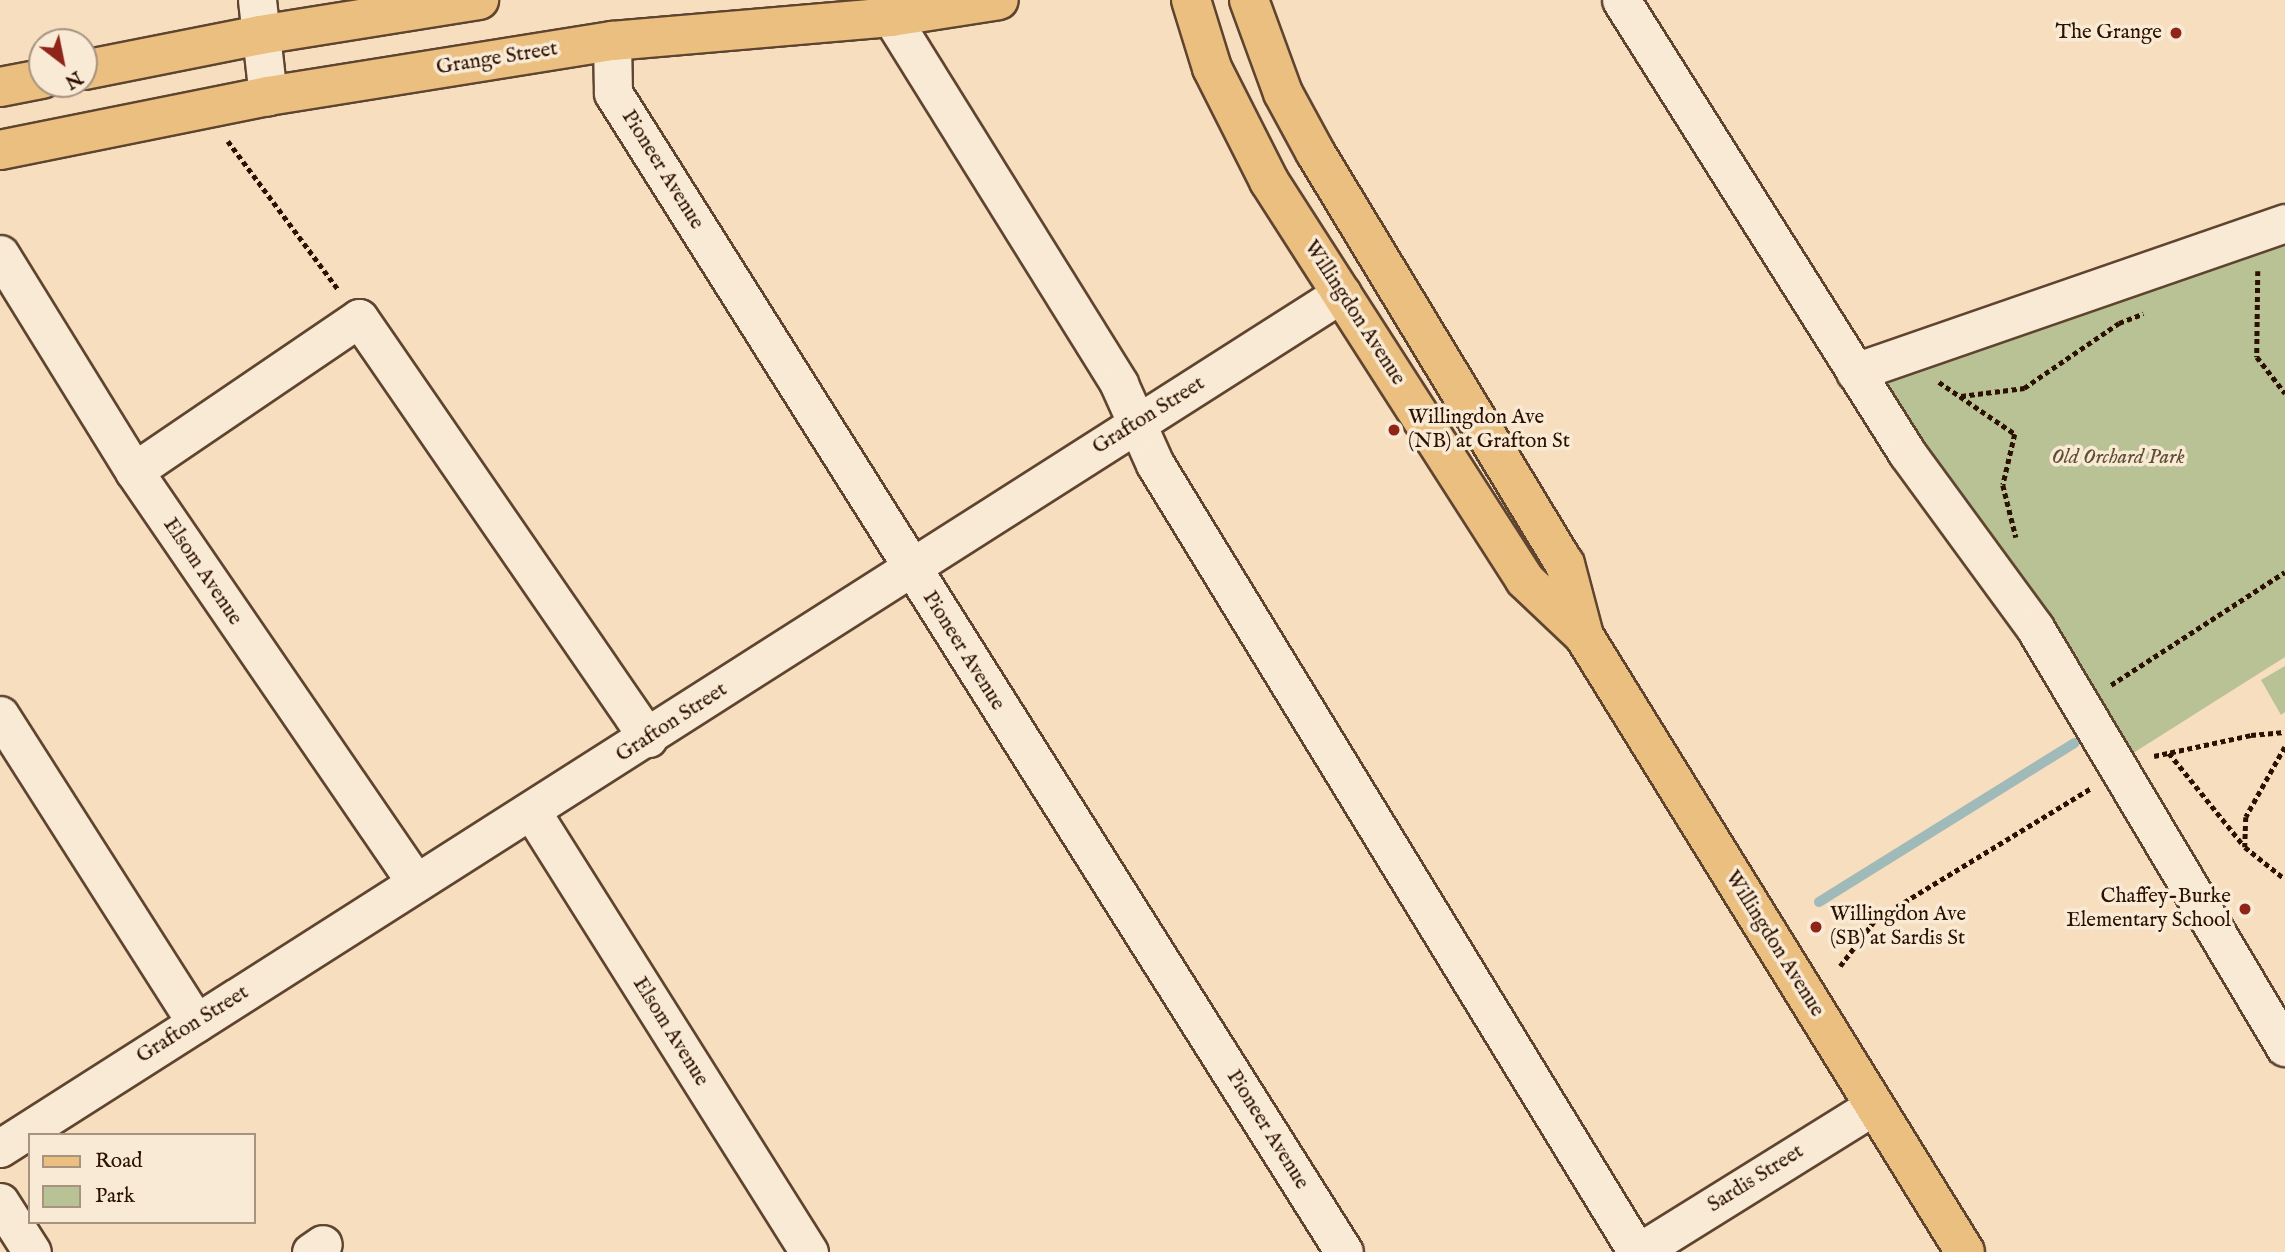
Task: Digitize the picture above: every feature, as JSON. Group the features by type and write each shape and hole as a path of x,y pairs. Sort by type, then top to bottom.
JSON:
{"main road":[{"path":"98,66 258,18 479,0"},
{"name":"Grange Street","path":"0,150 268,96 612,41 891,17 999,0"},
{"name":"Willingdon Avenue","path":"1191,0 1212,68 1242,133 1525,580 1584,636 1965,1252"},
{"name":"Willingdon Avenue","path":"1249,0 1283,93 1315,152 1565,564 1584,636"},
{"path":"0,87 28,82"}],"street":[{"path":"1622,0 1907,453 2035,628 2119,762 2285,1047"},
{"path":"891,17 1119,384 1162,476 1638,1252"},
{"path":"258,18 268,96"},
{"name":"Pioneer Avenue","path":"612,41 613,93 1344,1252"},
{"path":"1855,372 2273,227"},
{"name":"Elsom Avenue","path":"0,254 134,471 416,883"},
{"name":"Grafton Street","path":"0,1147 531,813 1342,293"},
{"path":"134,471 359,318 648,738"},
{"path":"0,715 196,1023"},
{"name":"Elsom Avenue","path":"531,813 809,1252"},
{"name":"Sardis Street","path":"1638,1252 1874,1106"},
{"path":"0,1202 32,1252"}],"path":[{"path":"222,132 359,318"},
{"path":"2273,227 2258,272 2257,356 2285,393"},
{"path":"2245,277 2267,269"},
{"path":"1959,396 2024,388 2119,323 2157,309"},
{"path":"1900,356 2015,435 2003,485 2018,543"},
{"path":"2111,685 2285,572"},
{"path":"2104,674 2111,685 2112,698"},
{"path":"1840,966 1875,920 2102,782 2119,762 2169,754 2250,735 2285,732"},
{"path":"2245,847 2246,817 2285,747"},
{"path":"2169,754 2245,847 2285,879"}],"green space":[{"name":"Old Orchard Park","path":"2285,223 2285,657 2119,762 1855,372"},
{"path":"2285,666 2285,712 2281,715 2261,680"}],"waterway":[{"path":"1819,902 2074,743"}],"place":[{"name":"The Grange","path":"2176,33"},
{"name":"Willingdon Ave (NB) at Grafton St","path":"1394,430"},
{"name":"Chaffey-Burke Elementary School","path":"2245,909"},
{"name":"Willingdon Ave (SB) at Sardis St","path":"1816,927"}]}
